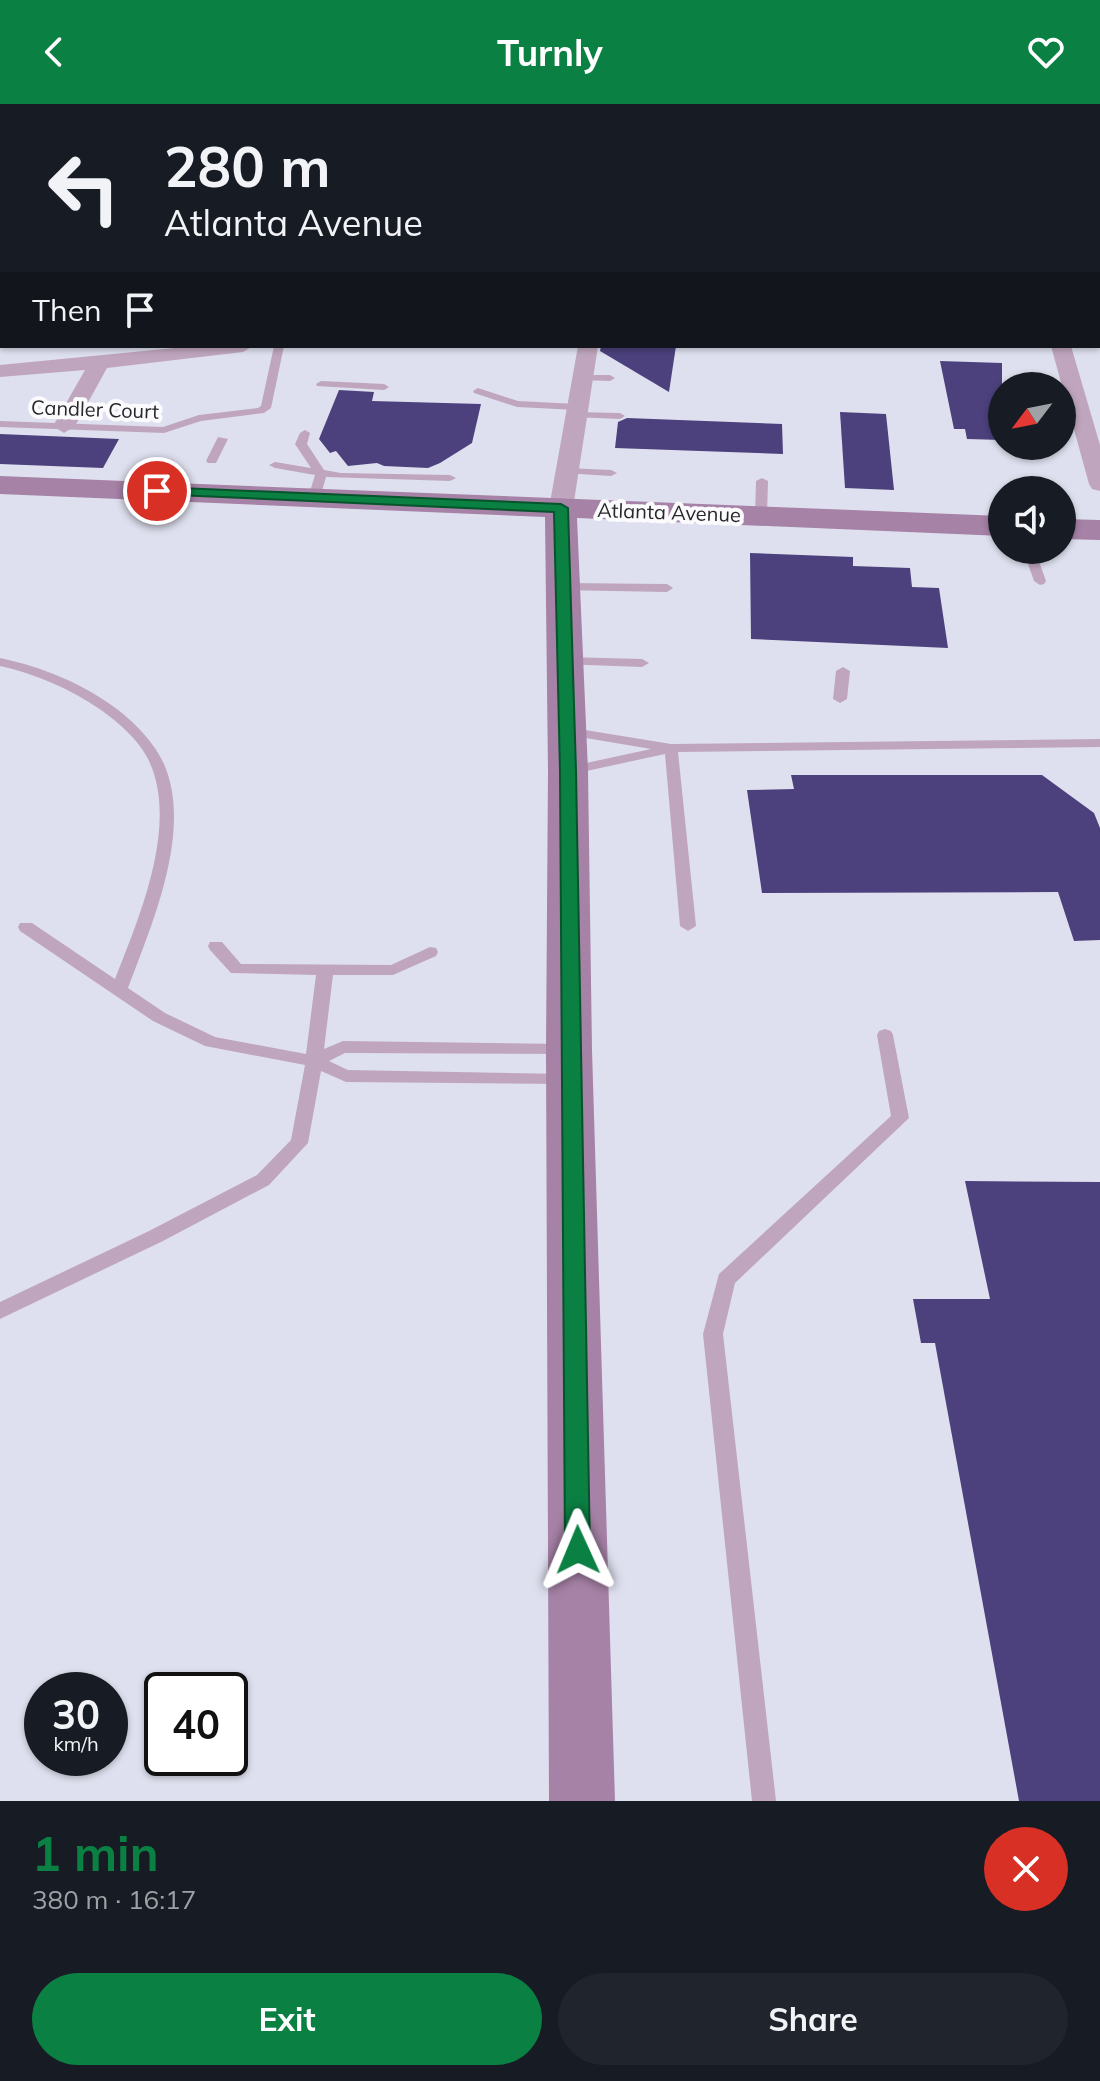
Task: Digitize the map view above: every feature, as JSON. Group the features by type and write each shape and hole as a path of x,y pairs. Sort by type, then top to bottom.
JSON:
{"street":[{"path":"0,371 226,348"},
{"path":"582,1801 568,751 563,661 561,508 588,348"},
{"path":"1062,348 1100,484"},
{"path":"64,426 99,363"},
{"name":"Atlanta Avenue","path":"0,485 317,486 561,508 761,516 932,518 988,524"},
{"path":"1076,529 1100,530"}],"lane":[{"name":"Candler Court","path":"0,424 164,430 199,418 260,411 266,408 269,398 279,348"},
{"path":"582,378 610,378"},
{"path":"321,384 384,387"},
{"path":"478,391 577,411 620,416"},
{"path":"305,433 301,444 317,486"},
{"path":"212,461 222,439"},
{"path":"275,465 317,486 450,478"},
{"path":"567,471 611,473"},
{"path":"761,516 762,481"},
{"path":"1034,564 1040,581"},
{"path":"562,587 667,588"},
{"path":"563,661 642,663"},
{"path":"0,662 74,686 129,724 160,770 167,818 152,906 119,990"},
{"path":"840,699 843,671"},
{"path":"568,751 1100,743"},
{"path":"568,751 671,748"},
{"path":"671,748 688,926"},
{"path":"26,927 159,1017 211,1042 314,1061 346,1076 570,1065"},
{"path":"216,946 237,969 393,970 430,952"},
{"path":"0,1311 130,1250 263,1180 299,1143 314,1061 325,971"},
{"path":"764,1801 713,1334 726,1279 900,1118 885,1035"},
{"path":"314,1061 343,1047 570,1065"}],"shaded area":[{"path":"0,348 1100,348 1100,1801 0,1801"}],"building":[{"path":"601,348 676,348 669,392 600,351"},
{"path":"940,361 1002,363 1002,372 988,372 988,440 967,439 965,429 954,429"},
{"path":"339,390 374,392 372,401 481,404 472,443 428,468 377,463 348,466 336,451 330,453 319,439"},
{"path":"840,412 886,414 894,490 845,488"},
{"path":"627,418 782,424 783,454 615,448 618,422"},
{"path":"0,434 119,439 103,468 0,464"},
{"path":"750,553 853,557 853,566 910,568 912,587 939,588 948,648 751,639"},
{"path":"791,775 1042,775 1094,813 1100,828 1100,940 1074,941 1058,892 762,893 747,790 794,789"},
{"path":"965,1181 1100,1182 1100,1801 1019,1801 935,1343 921,1343 913,1299 990,1299"}],"route":[{"path":"157,491 561,508 568,771 569,1050 578,1550"}]}
